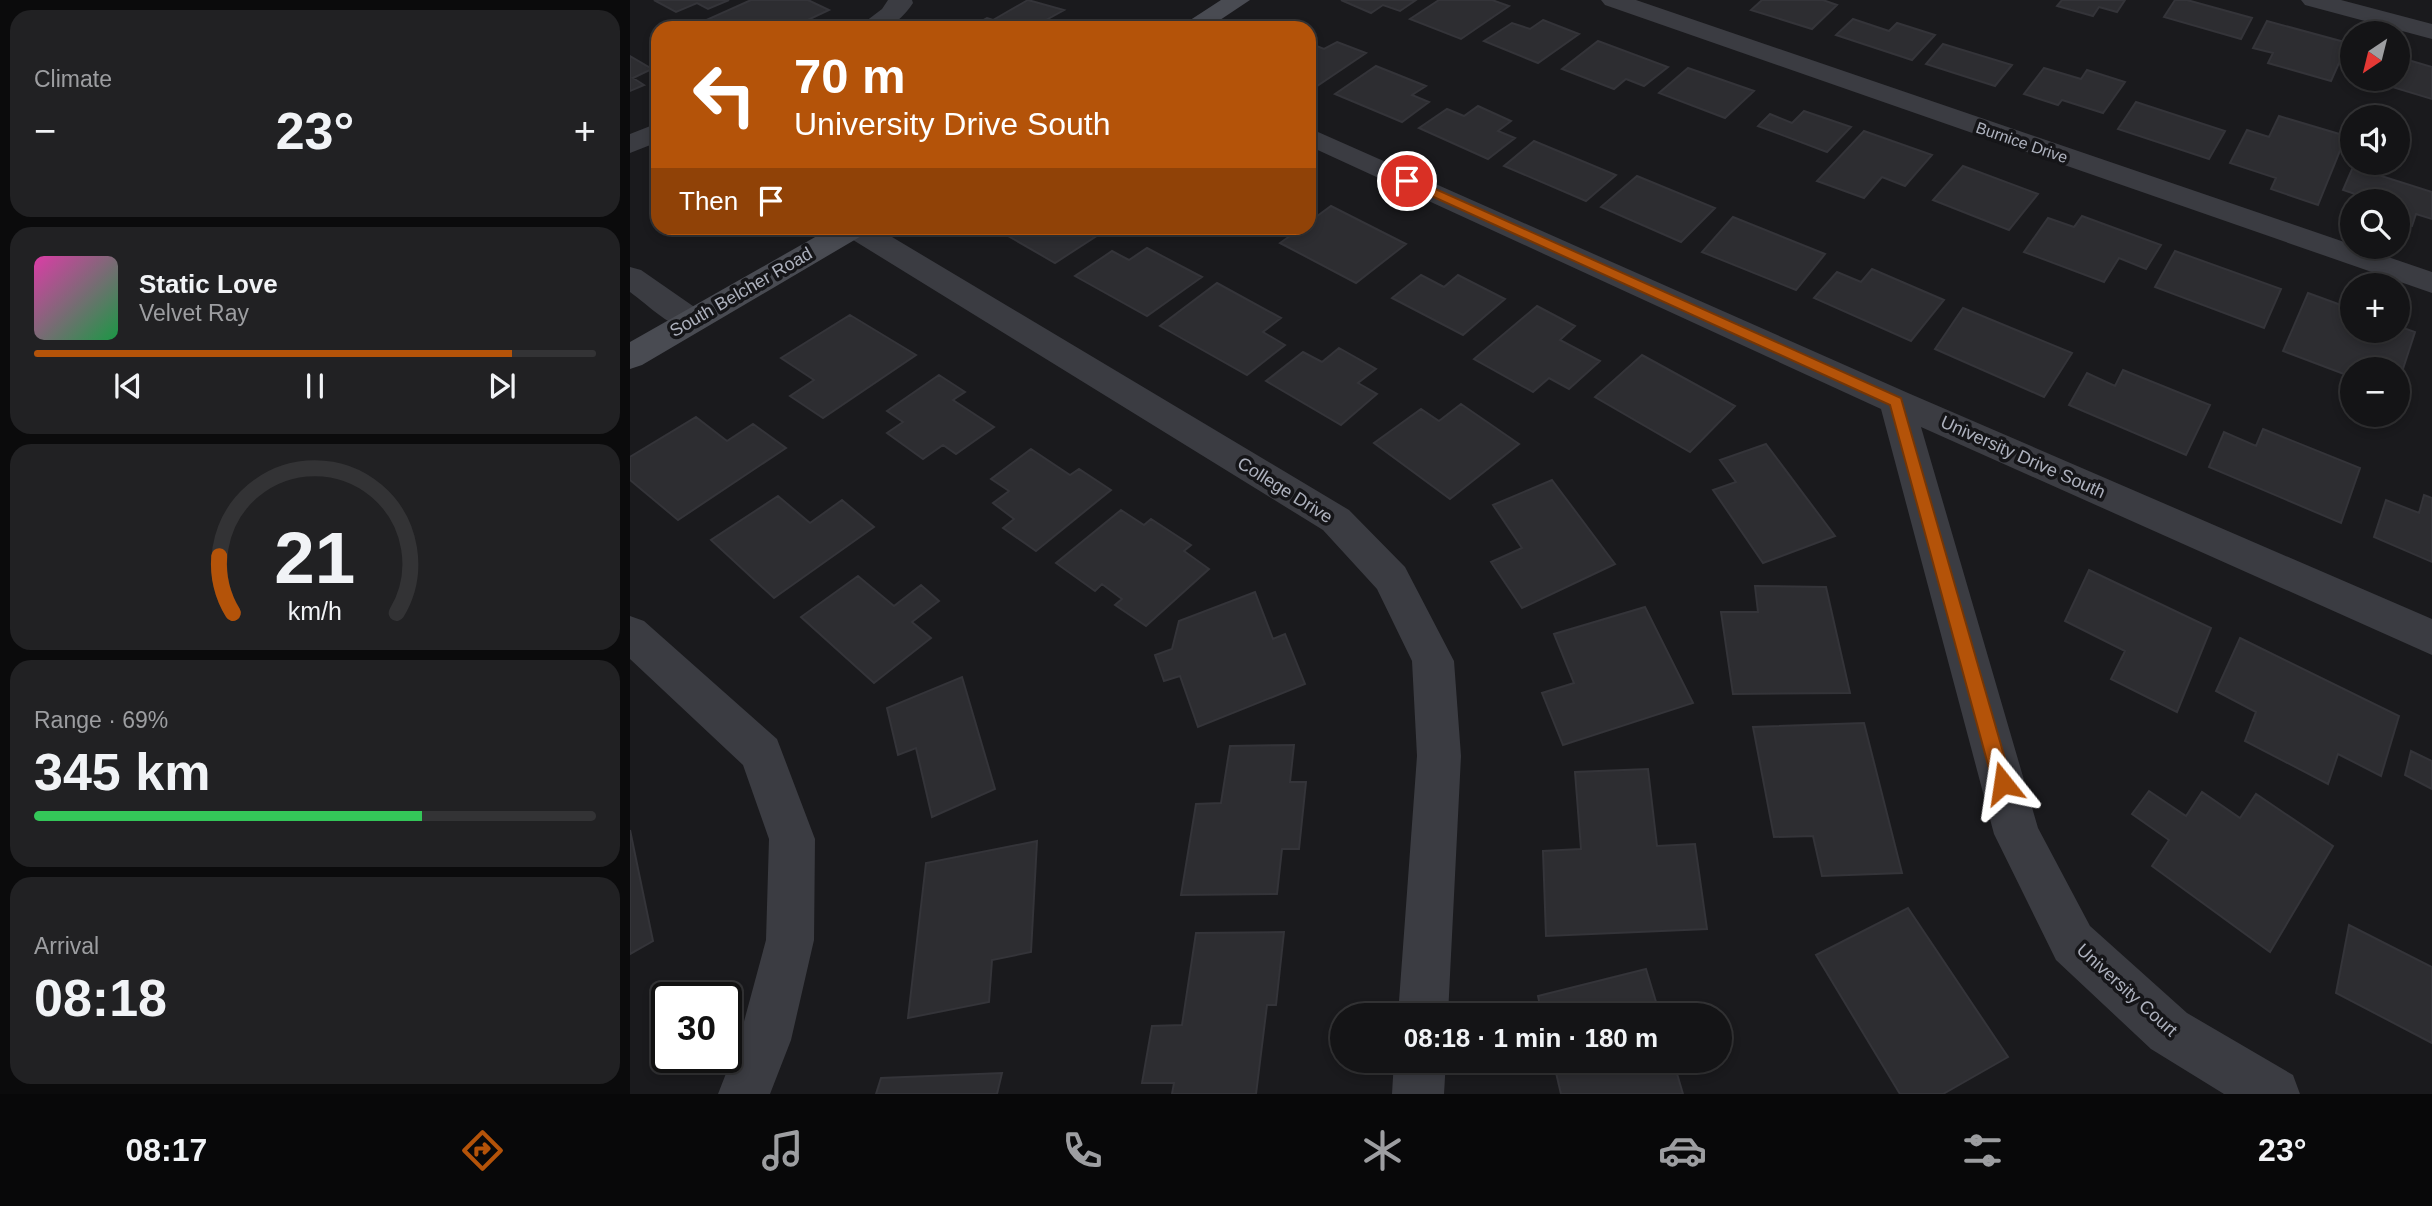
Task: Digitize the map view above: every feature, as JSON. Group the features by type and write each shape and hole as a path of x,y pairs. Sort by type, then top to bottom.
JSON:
{"main road":[{"path":"1202,21 1238,0"},
{"name":"South Belcher Road","path":"630,357 842,235"}],"street":[{"name":"Burnice Drive","path":"1613,0 2432,283"},
{"path":"2313,0 2432,32"},
{"path":"880,21 891,14 900,2"},
{"path":"630,145 651,134"},
{"name":"University Drive South","path":"1316,139 1896,402 2432,638"},
{"name":"College Drive","path":"866,235 1336,520 1391,578 1433,661 1439,757 1424,1003"},
{"path":"630,278 692,321"},
{"name":"University Court","path":"1896,402 2017,834 2073,943 2169,1031 2274,1094"},
{"path":"630,633 761,753 792,839 790,940 765,1041 744,1094"},
{"path":"1418,1094 1419,1073"}],"building":[{"path":"654,0 729,0 708,9 697,3 676,12"},
{"path":"751,0 808,0 829,10 806,21 704,21"},
{"path":"1028,0 1064,10 1048,19 1054,21 982,21 987,18 993,20"},
{"path":"1341,0 1416,0 1400,11 1383,5 1371,13"},
{"path":"1439,0 1492,0 1509,6 1461,39 1410,19"},
{"path":"1762,0 1823,0 1837,5 1812,29 1751,10"},
{"path":"2062,0 2125,0 2117,12 2099,7 2093,16 2057,6"},
{"path":"2175,0 2187,0 2252,18 2241,39 2164,17"},
{"path":"1853,19 1889,31 1897,23 1935,35 1912,60 1836,35"},
{"path":"1543,20 1579,34 1538,63 1484,41 1512,23 1530,29"},
{"path":"2267,21 2340,41 2340,61 2331,81 2268,63 2273,53 2253,48"},
{"path":"1598,41 1668,67 1644,86 1626,79 1614,89 1562,69"},
{"path":"1337,42 1366,53 1317,86 1316,46 1324,49"},
{"path":"1943,44 2012,65 1995,86 1926,64"},
{"path":"630,56 651,69 633,78 644,85 630,91"},
{"path":"2410,61 2432,67 2432,99 2406,91 2410,91"},
{"path":"1376,66 1426,86 1412,95 1429,102 1402,122 1335,94"},
{"path":"1688,68 1754,91 1725,118 1659,93"},
{"path":"2044,68 2081,79 2087,70 2125,82 2103,113 2062,100 2058,105 2024,94"},
{"path":"2136,102 2225,131 2209,159 2118,129"},
{"path":"1478,106 1511,121 1498,131 1515,138 1488,159 1419,128 1447,109 1464,116"},
{"path":"1804,111 1851,127 1827,152 1758,126 1770,114 1792,123"},
{"path":"2279,116 2340,134 2340,151 2318,205 2271,189 2276,178 2230,163 2247,130 2269,137"},
{"path":"1864,131 1932,155 1905,186 1882,177 1864,198 1817,181"},
{"path":"1534,141 1616,175 1586,201 1504,166"},
{"path":"1963,166 2038,194 2009,230 1933,200"},
{"path":"2350,175 2378,175 2432,192 2432,219 2416,214 2410,225 2410,189 2343,189"},
{"path":"1637,176 1715,208 1681,242 1601,207"},
{"path":"1331,206 1406,244 1356,283 1280,243 1291,235 1316,235 1316,217"},
{"path":"2082,216 2161,245 2146,269 2119,258 2104,282 2024,252 2048,218 2074,227"},
{"path":"1733,217 1825,254 1796,290 1702,252"},
{"path":"1006,235 1098,235 1055,263"},
{"path":"1147,248 1202,277 1147,316 1075,276 1112,251 1129,260"},
{"path":"2175,251 2281,289 2264,328 2155,287"},
{"path":"1872,269 1944,300 1911,341 1814,298 1837,272 1861,282"},
{"path":"1421,275 1444,287 1458,275 1505,299 1463,335 1392,298"},
{"path":"1217,283 1281,318 1263,332 1285,345 1247,375 1160,326"},
{"path":"2308,293 2340,305 2340,343 2410,343 2410,330 2415,332 2407,357 2340,357 2340,372 2283,351"},
{"path":"1537,306 1575,326 1560,340 1600,361 1569,389 1549,378 1533,392 1474,359"},
{"path":"1963,308 2072,353 2044,397 1935,349"},
{"path":"850,315 916,355 823,418 790,396 814,380 781,358"},
{"path":"1339,348 1376,369 1358,383 1377,394 1341,425 1266,381 1303,352 1322,362"},
{"path":"1642,355 1735,406 1690,452 1595,397"},
{"path":"2123,370 2210,405 2186,455 2069,405 2087,373 2115,386"},
{"path":"939,375 965,392 953,400 994,427 956,454 943,445 923,459 887,433 903,422 887,411"},
{"path":"1461,404 1519,444 1450,499 1374,443 1421,409 1439,421"},
{"path":"696,417 727,441 753,424 786,448 678,520 630,480 630,457"},
{"path":"2263,429 2360,468 2341,523 2209,467 2224,432 2256,446"},
{"path":"1766,444 1835,536 1763,563 1713,490 1736,482 1720,460"},
{"path":"1031,449 1070,475 1079,469 1111,490 1036,551 1003,528 1014,519 993,503 1009,491 991,479"},
{"path":"1552,480 1615,564 1522,608 1491,562 1522,548 1493,505"},
{"path":"2424,495 2432,498 2432,562 2374,537 2386,500 2419,513"},
{"path":"778,496 810,523 842,500 874,527 774,598 711,540"},
{"path":"1121,510 1144,525 1151,519 1191,545 1184,551 1209,569 1146,626 1115,605 1122,599 1102,584 1095,591 1056,563"},
{"path":"2089,570 2211,628 2177,712 2111,679 2125,651 2065,621"},
{"path":"858,576 894,606 921,585 939,601 912,622 931,638 874,683 801,617"},
{"path":"1755,586 1826,587 1850,693 1733,694 1721,612 1758,612"},
{"path":"1255,592 1273,639 1285,634 1305,684 1198,727 1180,676 1164,681 1155,655 1172,649 1179,621"},
{"path":"1645,607 1693,703 1563,745 1542,693 1574,683 1554,634"},
{"path":"2240,638 2399,716 2381,776 2338,754 2328,784 2245,741 2256,712 2216,691"},
{"path":"962,677 995,789 932,817 916,748 898,755 887,708"},
{"path":"1864,723 1902,873 1822,876 1813,836 1774,837 1753,727"},
{"path":"1294,745 1290,782 1306,782 1299,849 1282,849 1277,894 1181,895 1196,804 1221,803 1230,746"},
{"path":"2411,751 2432,761 2432,789 2405,775"},
{"path":"1648,769 1657,846 1695,844 1707,929 1546,936 1543,851 1581,849 1575,772"},
{"path":"2149,791 2186,816 2202,792 2240,818 2256,794 2333,846 2270,952 2152,866 2169,840 2132,814"},
{"path":"630,830 653,941 630,954"},
{"path":"1037,841 1031,952 992,960 989,1002 908,1018 926,863"},
{"path":"1908,908 2008,1057 1943,1094 1900,1094 1816,955"},
{"path":"2349,925 2432,967 2432,1043 2336,993"},
{"path":"1284,932 1276,1005 1267,1005 1256,1094 1172,1094 1174,1083 1142,1083 1152,1026 1182,1025 1196,933"},
{"path":"1646,969 1656,1003 1539,1003 1538,996"},
{"path":"1002,1073 997,1094 876,1094 881,1078"},
{"path":"1556,1073 1677,1073 1683,1094 1561,1094"}],"route":[{"path":"1407,181 1896,402 2003,783"}]}
